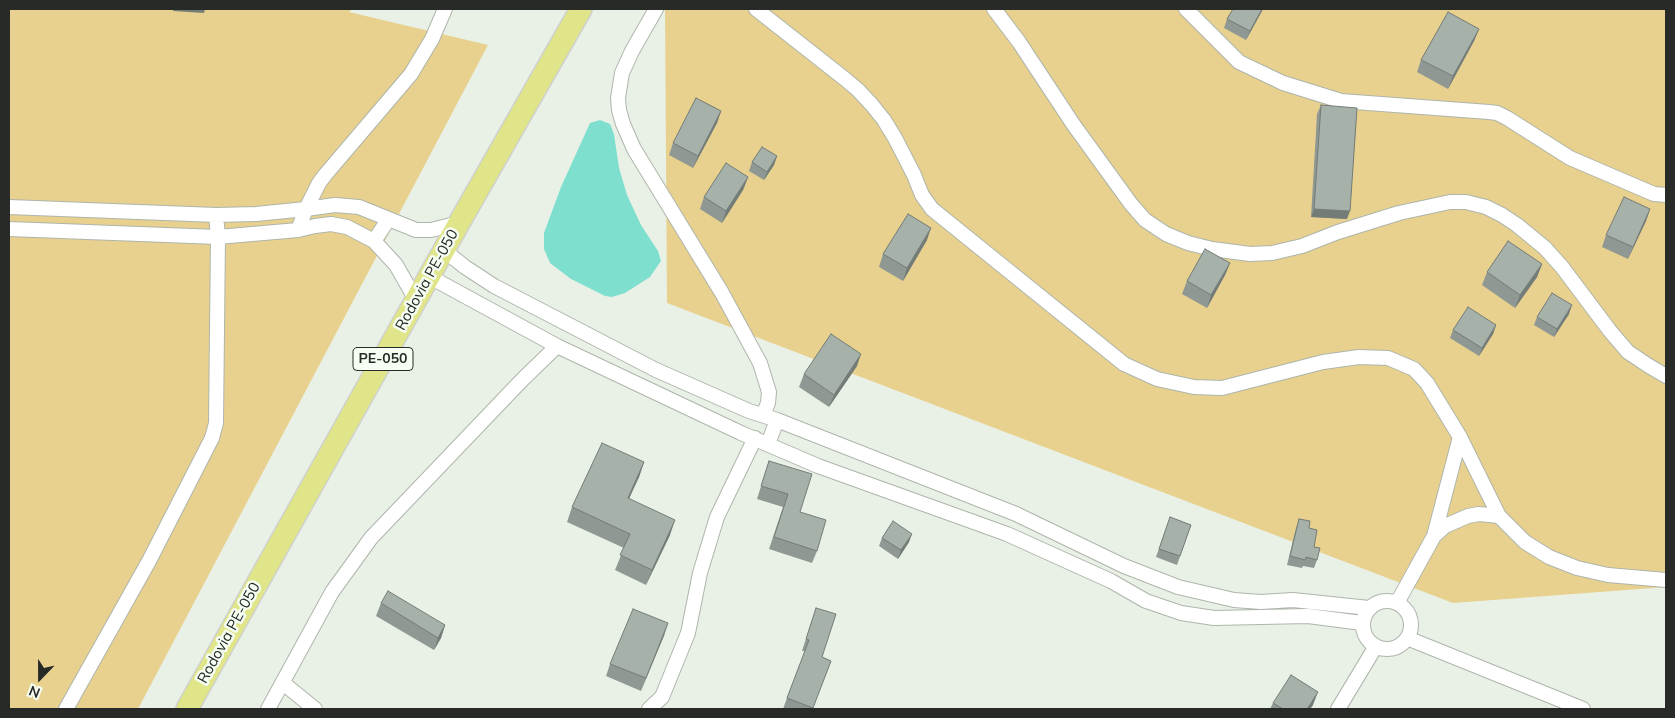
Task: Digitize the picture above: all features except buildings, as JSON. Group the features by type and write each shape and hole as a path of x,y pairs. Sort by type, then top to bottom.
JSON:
{"main road":[{"name":"Rodovia PE-050","path":"187,709 581,9"}],"street":[{"path":"298,230 306,208 319,183 411,74 432,40 445,9"},
{"path":"656,9 632,51 622,74 618,98 619,110 634,149 722,293 760,364 769,392 768,403 756,413 741,433"},
{"path":"756,9 845,79 872,105 895,138 922,195 932,210 1124,364 1157,379 1194,387 1222,388 1323,362 1359,357 1388,358 1414,369 1427,383 1460,437 1499,516 1525,542 1549,557 1577,568 1608,575 1666,580"},
{"path":"994,9 1131,204 1145,220 1166,234 1188,243 1212,249 1250,254 1272,253 1302,246 1338,232 1399,213 1450,202 1466,202 1502,215 1545,248 1628,352 1666,376"},
{"path":"1186,9 1239,62 1283,83 1341,100 1497,114 1507,118 1570,158 1654,194 1666,195"},
{"path":"9,207 216,215 256,214 335,204 359,207 416,230 431,230 459,223"},
{"path":"92,232 94,209"},
{"path":"66,709 149,561 212,438 216,423 218,237 216,215"},
{"path":"374,240 388,220"},
{"path":"9,229 218,237 298,230 331,224 347,227 374,240 396,265 416,300"},
{"path":"444,251 494,286 656,370 756,413 1016,514 1124,566 1178,587 1234,600 1261,602 1294,600 1369,608 1382,601 1390,600 1403,607 1410,618 1410,632 1407,638 1396,647 1390,649 1376,646 1366,637 1362,623 1369,608"},
{"path":"430,277 557,346 741,433 818,466 1007,534 1111,581 1146,601 1181,613 1214,618 1308,616 1362,623"},
{"path":"483,306 494,286"},
{"path":"536,335 548,315"},
{"path":"268,709 332,592 371,538 557,346"},
{"path":"649,709 663,703 688,633 700,573 717,517 761,441 777,420"},
{"path":"1397,603 1434,536 1460,437"},
{"path":"1434,536 1446,526 1468,516 1479,514 1499,516"},
{"path":"1407,638 1583,709"},
{"path":"1338,709 1376,646"},
{"path":"283,683 315,709"}],"shaded area":[{"path":"9,9 352,9 349,12 488,45 138,709 9,709"},
{"path":"665,9 1666,9 1666,587 1453,603 667,303"}],"water":[{"path":"600,120 610,124 614,134 619,168 627,195 641,225 658,251 661,261 650,277 625,293 612,297 605,296 571,279 550,263 544,249 544,233 561,187 590,123"}]}
